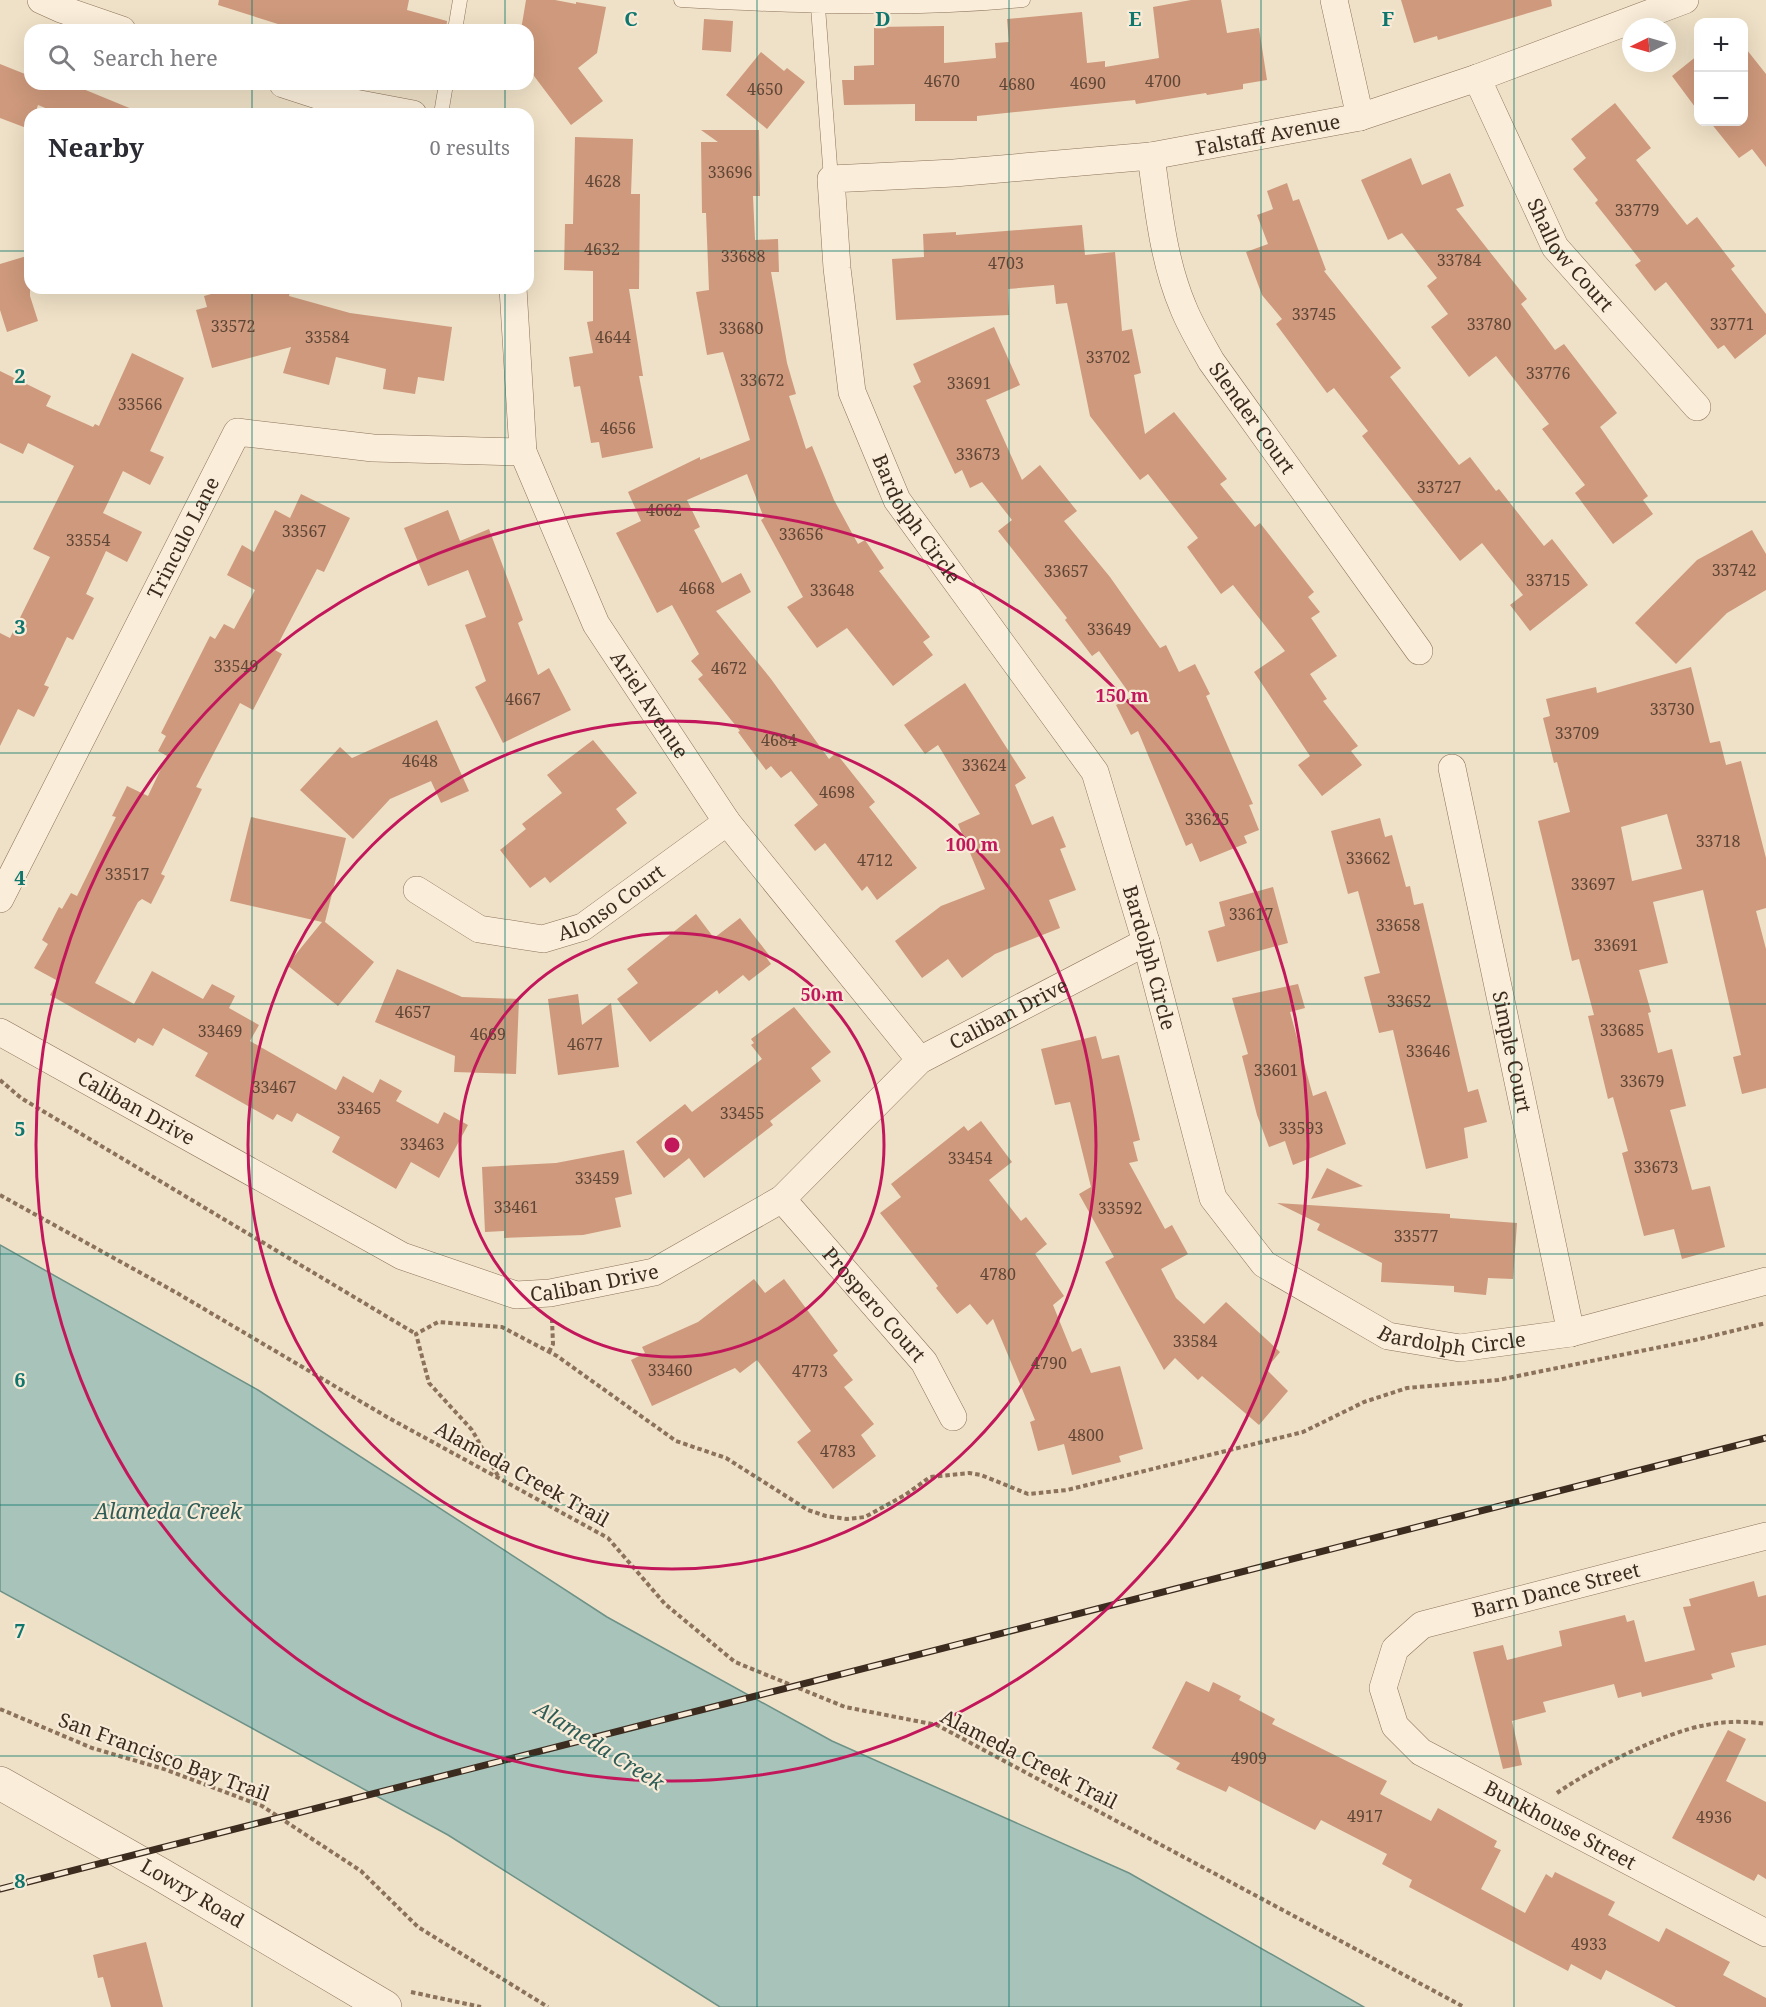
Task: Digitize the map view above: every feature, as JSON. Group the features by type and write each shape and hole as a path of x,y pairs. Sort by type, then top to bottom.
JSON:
{"street":[{"path":"1334,0 1360,117"},
{"name":"Falstaff Avenue","path":"831,179 954,173 1151,156 1360,117 1477,78 1685,0"},
{"path":"56,3 107,24"},
{"name":"Shallow Court","path":"1477,78 1555,247 1697,407"},
{"path":"301,90 323,97 381,108"},
{"name":"Slender Court","path":"1151,156 1173,276 1183,307 1211,361 1419,651"},
{"name":"Bardolph Circle","path":"831,179 837,268 852,392 897,500 1095,772 1146,942 1213,1198 1264,1264 1388,1336 1460,1348 1570,1333 1766,1281"},
{"name":"Ariel Avenue","path":"513,294 524,452 596,624 727,822 920,1060"},
{"name":"Trinculo Lane","path":"0,899 237,432 373,448 524,452"},
{"name":"Simple Court","path":"1452,768 1570,1333"},
{"name":"Alonso Court","path":"417,890 479,929 543,939 583,927 727,822"},
{"name":"Caliban Drive","path":"0,1032 402,1256 516,1295 550,1293 654,1272 782,1199 920,1060 1146,942"},
{"name":"Prospero Court","path":"782,1199 924,1362 953,1417"},
{"name":"Barn Dance Street","path":"1383,1688 1395,1649 1422,1624 1766,1536"},
{"name":"Bunkhouse Street","path":"1383,1688 1395,1726 1421,1752 1766,1933"},
{"name":"Lowry Road","path":"0,1783 160,1874 385,2007"}],"lane":[{"path":"456,24 460,0"},
{"path":"681,0 818,7 952,7 1023,0"},
{"path":"818,7 831,179"},
{"path":"442,108 445,90"}],"path":[{"path":"0,1080 21,1098 416,1334 429,1383 472,1430 498,1476"},
{"name":"Alameda Creek Trail","path":"0,1195 177,1293 387,1417 608,1538 665,1604 735,1662 845,1707 937,1725 1464,2007"},
{"path":"416,1334 438,1322 502,1327 557,1356 676,1441 744,1467 808,1510 847,1519 865,1516 880,1509 930,1477 969,1473 981,1475 1028,1494 1067,1490 1303,1432 1364,1402 1407,1388 1498,1380 1695,1340 1766,1323"},
{"name":"San Francisco Bay Trail","path":"0,1709 92,1748 164,1769 262,1806 362,1871 418,1927 548,2007"},
{"path":"1533,1811 1562,1789 1612,1762 1678,1734 1703,1725 1729,1722 1766,1724"}],"water":[{"name":"Alameda Creek","path":"0,1245 258,1390 607,1617 832,1741 1129,1873 1364,2007 720,2007 448,1835 0,1591"}],"building":[{"path":"219,0 409,0 407,10 447,21 447,24 278,24 218,5"},
{"path":"526,0 555,0 606,7 597,53 578,68 603,101 571,125 534,76 534,24 522,24"},
{"path":"1191,0 1221,0 1227,33 1259,28 1267,80 1243,84 1243,89 1207,95 1206,93 1136,104 1135,100 977,116 977,121 915,121 915,104 844,105 842,80 854,80 854,66 874,65 874,27 944,26 944,63 996,58 995,43 1009,42 1007,19 1082,12 1087,63 1105,61 1105,67 1159,58 1153,7"},
{"path":"1401,0 1551,0 1552,6 1438,40 1437,36 1414,43"},
{"path":"704,19 733,21 731,52 702,50"},
{"path":"1748,51 1766,74 1766,167 1752,149 1739,158 1713,126 1748,126"},
{"path":"761,52 784,71 787,68 805,82 767,129 726,95"},
{"path":"1694,58 1694,106 1672,76"},
{"path":"0,64 24,74 24,90 86,90 129,108 45,108 38,105 37,108 24,108 24,127 0,118"},
{"path":"1615,103 1651,148 1636,160 1687,225 1697,217 1735,266 1731,269 1766,314 1766,334 1735,359 1724,345 1718,349 1666,282 1655,291 1635,265 1641,261 1595,203 1598,200 1573,169 1586,158 1571,139"},
{"path":"701,130 759,130 760,196 753,196 755,240 778,239 779,272 771,272 787,363 796,394 789,396 806,449 812,446 834,500 858,544 865,540 884,568 879,571 930,637 923,642 933,655 893,686 847,628 817,648 787,607 803,597 761,520 764,518 747,474 687,500 700,527 694,530 722,583 741,573 751,592 716,611 771,679 829,759 836,753 875,802 869,807 917,868 877,900 867,886 862,891 825,843 815,851 794,825 818,805 791,771 781,778 771,766 766,770 738,732 740,731 698,679 703,675 691,661 699,654 672,605 657,613 616,533 641,521 628,492 700,457 700,460 750,440 723,352 707,355 696,292 709,290 706,213 702,213 701,142 718,142"},
{"path":"575,137 633,139 631,194 640,194 639,289 629,289 643,376 639,376 653,448 602,458 599,442 591,443 580,386 574,387 569,357 593,353 587,322 593,321 593,271 564,270 565,224 573,224"},
{"path":"1411,158 1422,185 1450,173 1464,206 1456,209 1527,299 1521,304 1555,350 1564,344 1617,413 1600,427 1648,496 1643,500 1653,514 1613,544 1575,493 1585,485 1542,429 1549,424 1496,356 1469,377 1431,327 1448,314 1427,286 1437,278 1402,233 1388,240 1361,180"},
{"path":"1287,183 1293,201 1299,199 1326,270 1324,271 1401,368 1390,377 1459,465 1470,457 1496,491 1499,489 1544,546 1552,539 1588,585 1530,631 1510,605 1523,595 1482,543 1460,561 1362,436 1368,431 1334,388 1327,393 1276,324 1282,319 1262,295 1246,252 1268,244 1257,215 1273,209 1267,191"},
{"path":"1082,225 1085,255 1115,252 1122,331 1132,329 1141,373 1134,375 1145,434 1174,412 1227,479 1220,484 1255,527 1260,523 1314,592 1308,597 1320,612 1311,618 1337,656 1310,674 1327,699 1323,701 1358,746 1351,751 1362,765 1322,796 1298,765 1310,756 1254,672 1285,651 1233,585 1221,594 1187,547 1198,538 1148,474 1140,480 1090,416 1067,303 1056,304 1054,285 1008,289 1009,315 896,320 892,259 924,257 923,234 956,232 956,235"},
{"path":"24,257 24,294 30,294 38,321 7,332 0,310 0,264"},
{"path":"211,294 290,294 289,296 350,313 452,327 444,381 418,377 415,394 383,389 386,369 336,357 329,385 283,373 291,347 212,368 196,310 207,307 204,296"},
{"path":"994,327 1020,385 986,400 1022,480 1040,465 1077,511 1064,521 1110,577 1160,648 1166,645 1179,672 1195,664 1210,694 1206,696 1253,804 1249,805 1259,830 1244,836 1247,843 1200,862 1192,843 1186,846 1138,731 1131,735 1116,705 1132,697 1099,651 1092,656 1065,620 1067,618 998,531 1012,520 982,482 970,488 962,470 955,474 913,386 921,382 913,364"},
{"path":"132,353 184,378 150,451 164,457 150,485 123,471 103,513 142,532 127,562 106,551 86,594 94,598 73,640 67,637 44,685 49,687 34,717 18,709 0,746 0,633 10,638 50,557 33,549 74,466 28,443 23,454 0,443 0,371 51,396 46,406 93,427 95,424 99,426"},
{"path":"301,494 350,518 324,572 317,569 275,650 282,654 253,710 240,703 196,787 202,789 161,874 165,876 151,904 142,899 138,902 95,983 134,1004 152,971 203,999 212,984 235,996 229,1008 259,1025 250,1041 336,1090 343,1076 373,1093 380,1079 402,1091 396,1101 438,1124 444,1112 468,1125 439,1178 411,1162 396,1189 332,1152 340,1137 297,1113 292,1122 277,1114 273,1120 195,1076 208,1053 163,1028 153,1046 138,1038 135,1043 50,995 58,981 34,968 48,944 42,940 59,907 62,909 71,893 77,896 116,817 112,816 127,786 148,796 167,756 158,751 166,736 161,733 210,636 215,639 224,624 234,629 255,590 227,575 242,545 254,552 275,510 290,518"},
{"path":"448,510 460,541 489,529 523,620 518,623 538,675 549,668 571,710 503,743 475,687 486,681 465,625 486,617 468,570 428,586 404,528"},
{"path":"1752,530 1766,554 1766,590 1727,613 1676,664 1635,623 1697,560"},
{"path":"1691,667 1710,743 1720,741 1726,765 1741,761 1766,858 1766,908 1756,911 1766,949 1766,1088 1742,1094 1733,1057 1741,1055 1703,890 1653,902 1668,963 1639,970 1651,1012 1648,1013 1658,1053 1672,1049 1686,1106 1670,1110 1692,1190 1710,1186 1725,1247 1682,1259 1674,1229 1644,1236 1622,1153 1628,1151 1613,1097 1608,1099 1588,1016 1594,1015 1579,959 1572,961 1538,821 1570,812 1557,762 1554,763 1543,718 1550,716 1546,699 1596,687 1597,693","holes":["1667,814 1682,869 1632,881 1621,827"]},
{"path":"965,683 1026,778 1015,785 1032,825 1053,816 1066,847 1060,849 1076,890 1049,900 1060,928 995,954 962,978 948,959 922,978 895,941 941,906 985,889 958,824 980,814 938,745 925,754 904,725"},
{"path":"437,720 469,791 441,803 431,781 390,799 353,839 300,790 340,747 352,758"},
{"path":"593,740 637,793 616,809 627,823 550,883 545,877 530,888 500,850 526,829 522,824 562,793 547,775"},
{"path":"251,817 346,838 325,922 374,962 338,1006 287,965 322,922 230,901"},
{"path":"1380,818 1385,837 1392,835 1406,887 1410,886 1414,905 1423,903 1468,1092 1478,1089 1487,1122 1464,1128 1468,1158 1426,1169 1393,1030 1379,1033 1364,977 1380,973 1358,891 1348,894 1331,831"},
{"path":"1273,887 1288,943 1217,962 1208,931 1225,926 1219,902"},
{"path":"696,914 714,938 740,918 769,955 766,957 771,964 749,981 743,975 719,994 717,990 650,1042 617,999 638,983 627,969"},
{"path":"397,969 462,997 519,999 516,1074 454,1072 455,1056 375,1022"},
{"path":"1298,984 1305,1008 1290,1012 1313,1096 1326,1091 1346,1144 1293,1165 1285,1141 1269,1147 1257,1115 1242,1056 1248,1054 1232,998"},
{"path":"578,994 582,1025 611,1003 619,1067 558,1075 548,999"},
{"path":"794,1007 831,1052 811,1068 821,1081 770,1121 773,1125 704,1178 689,1158 664,1178 636,1142 685,1104 692,1112 762,1059 751,1045 754,1043 751,1039"},
{"path":"1096,1036 1102,1059 1119,1055 1140,1140 1133,1142 1138,1161 1129,1163 1165,1229 1172,1225 1188,1254 1161,1269 1176,1298 1204,1324 1226,1302 1280,1352 1266,1369 1288,1391 1259,1425 1202,1376 1198,1380 1175,1358 1164,1370 1105,1262 1114,1257 1079,1194 1091,1187 1070,1102 1055,1105 1041,1049"},
{"path":"981,1121 1012,1162 989,1180 1021,1221 1026,1217 1047,1244 1035,1254 1064,1296 1053,1305 1072,1352 1081,1348 1091,1373 1120,1366 1143,1449 1119,1456 1121,1462 1072,1475 1064,1444 1038,1451 1030,1422 1035,1420 993,1319 987,1325 970,1304 957,1314 936,1288 938,1286 880,1213 901,1197 891,1184 964,1126 968,1131"},
{"path":"624,1150 632,1194 615,1198 621,1227 583,1235 504,1238 504,1231 485,1232 482,1167 556,1163"},
{"path":"1327,1168 1363,1186 1311,1199"},
{"path":"1277,1203 1450,1214 1450,1218 1517,1223 1513,1279 1488,1278 1486,1295 1454,1292 1454,1286 1381,1282 1382,1263 1317,1230 1320,1224"},
{"path":"754,1279 765,1293 784,1279 838,1351 833,1355 853,1380 844,1387 874,1424 861,1435 876,1456 833,1489 797,1442 811,1431 757,1360 740,1373 735,1368 652,1406 631,1360 645,1353 642,1347 698,1322"},
{"path":"1754,1581 1758,1597 1766,1595 1766,1645 1731,1653 1735,1667 1711,1674 1713,1679 1642,1697 1641,1692 1618,1698 1614,1684 1543,1702 1546,1712 1512,1721 1522,1765 1503,1769 1473,1652 1503,1645 1507,1660 1562,1646 1559,1631 1625,1615 1627,1622 1634,1620 1645,1662 1695,1650 1683,1607 1691,1606 1689,1599"},
{"path":"1186,1681 1209,1692 1213,1682 1241,1696 1239,1700 1275,1719 1272,1724 1387,1781 1380,1794 1431,1821 1438,1808 1497,1841 1494,1847 1501,1850 1481,1889 1525,1913 1546,1874 1552,1878 1555,1872 1615,1902 1608,1915 1659,1942 1666,1928 1730,1962 1723,1975 1766,1998 1766,2007 1676,2007 1606,1970 1601,1980 1571,1964 1568,1971 1409,1887 1412,1880 1382,1864 1387,1854 1321,1820 1315,1830 1229,1786 1226,1792 1176,1769 1180,1763 1152,1748"},
{"path":"1728,1730 1746,1739 1726,1781 1766,1802 1766,1879 1758,1874 1754,1881 1672,1838"},
{"path":"146,1942 163,2007 111,2007 103,1977 98,1978 93,1955"}],"railway":[{"path":"0,1889 1766,1438"}]}
